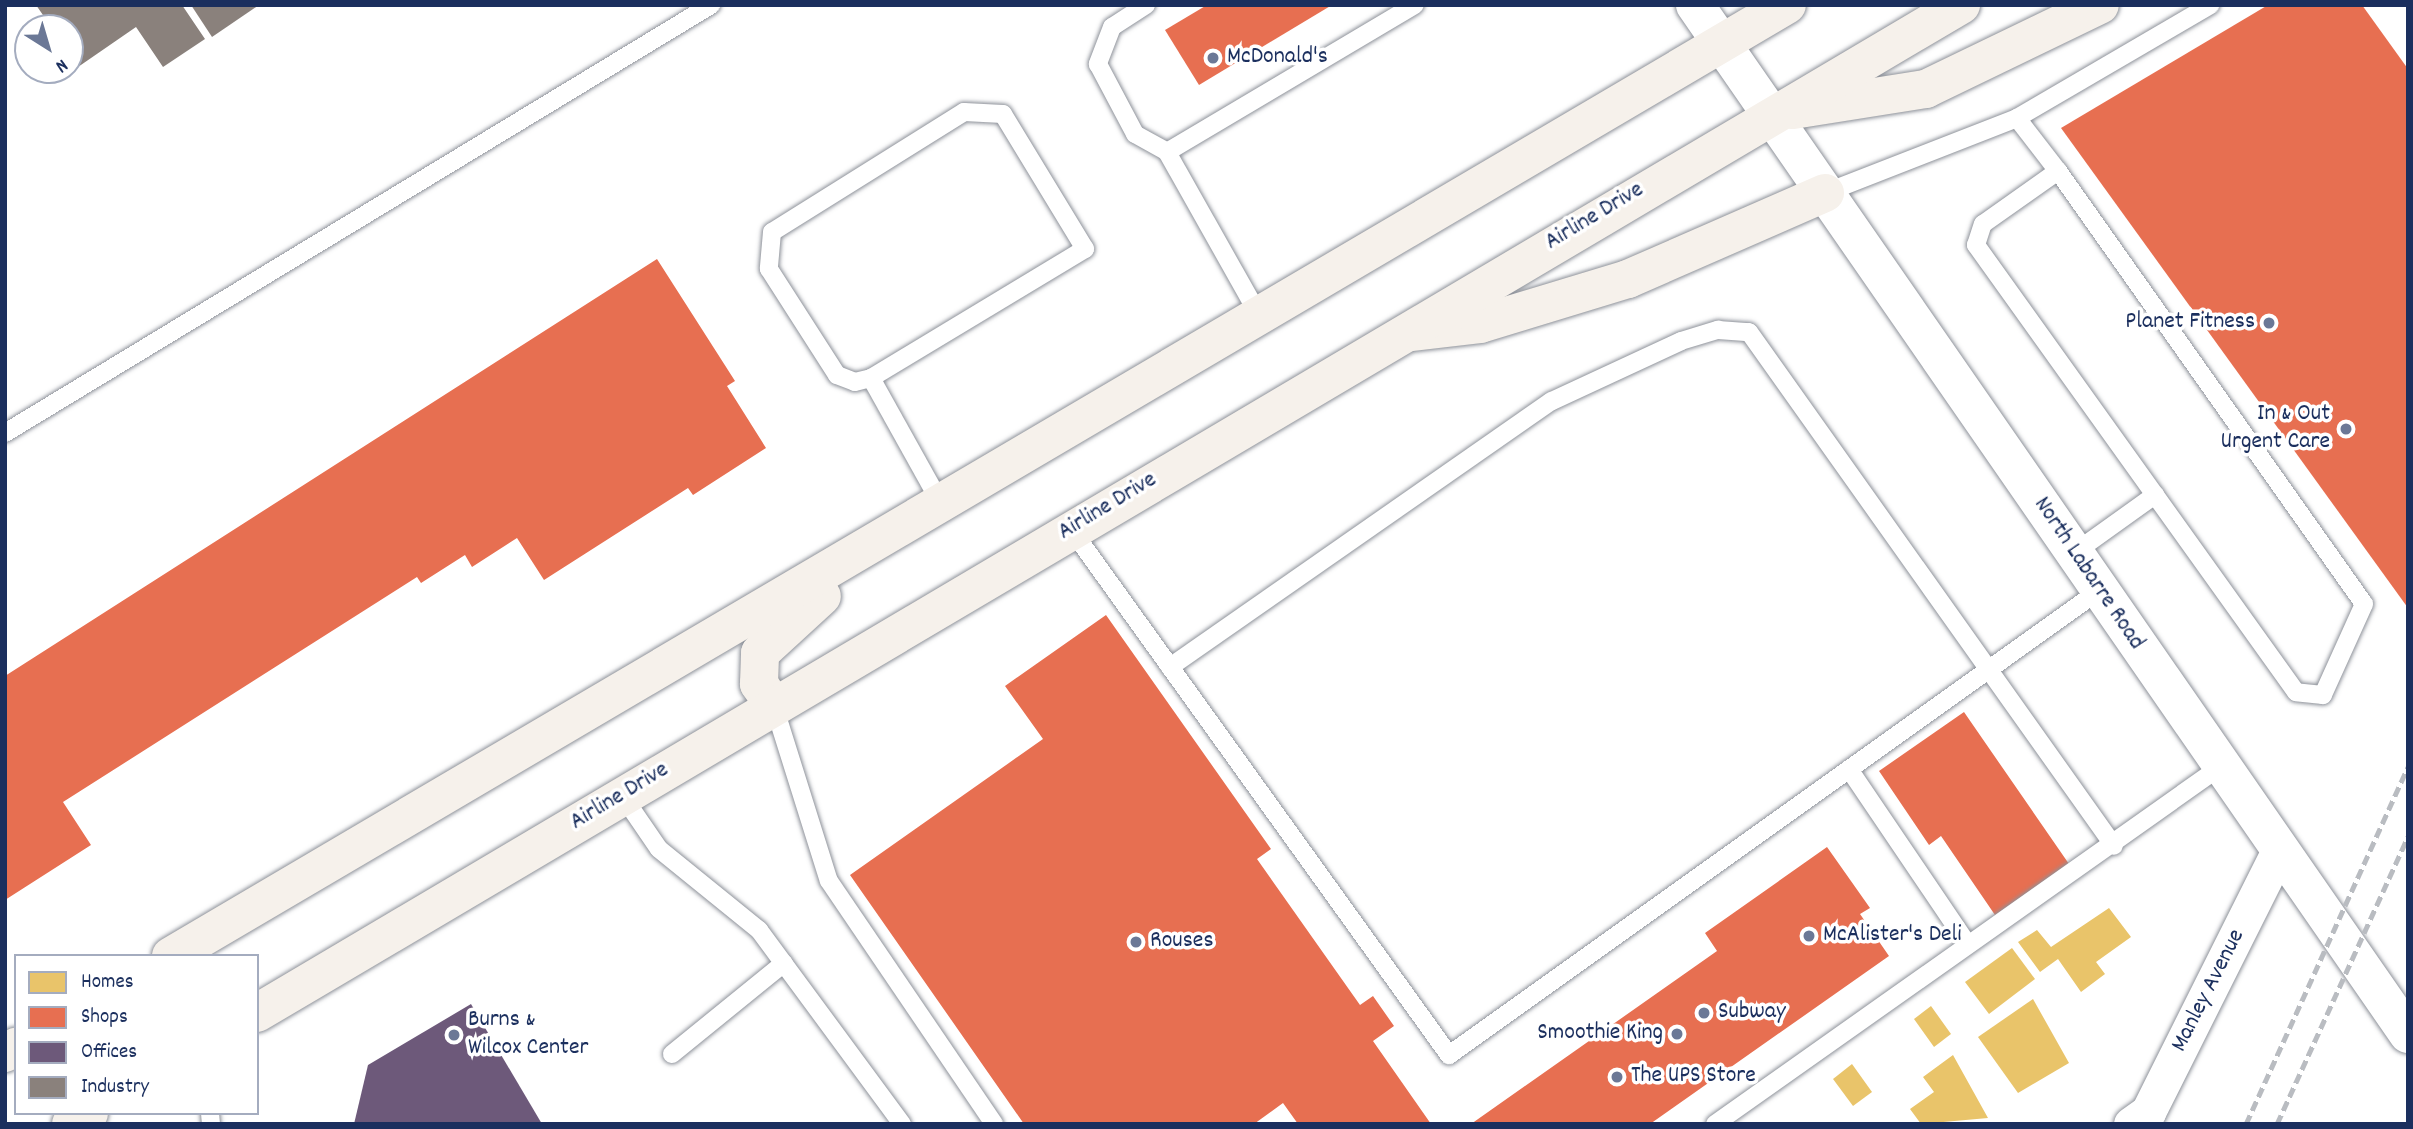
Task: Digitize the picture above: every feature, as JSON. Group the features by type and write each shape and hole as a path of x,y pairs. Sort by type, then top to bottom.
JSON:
{"highway":[{"path":"174,954 1787,5"},
{"name":"Airline Drive","path":"259,1012 1770,113 1961,5"},
{"path":"1770,113 1926,89 2089,12"},
{"path":"1397,334 1480,324 1628,279 1825,194"},
{"path":"774,706 756,669 760,653 779,629 949,497"}],"street":[{"name":"North Labarre Road","path":"1695,5 2278,852 2408,1034"},
{"name":"Manley Avenue","path":"2131,1124 2148,1111 2278,852"}],"lane":[{"path":"5,433 711,5"},
{"path":"1146,5 1112,27 1098,64 1135,134 1167,152 1259,315"},
{"path":"1167,152 1415,5"},
{"path":"1825,194 2017,118 2210,5"},
{"path":"964,112 1003,114 1085,249 871,378 855,382 837,375 769,269 772,232 964,112"},
{"path":"2017,118 2058,171 2364,604 2323,695 2296,692 1976,245 1983,224 2058,171"},
{"path":"1170,667 1552,401 1635,359 1718,330 1749,332 2114,846"},
{"path":"871,378 949,497"},
{"path":"2074,553 2155,495"},
{"path":"1071,529 1448,1055 2100,590"},
{"path":"774,706 829,881 994,1124"},
{"path":"1715,1124 1968,945 2114,846 2220,767"},
{"path":"1849,769 1968,945"},
{"path":"622,795 659,849 748,918 902,1124"},
{"path":"672,1054 784,963"}],"building: Homes":[{"path":"2109,908 2131,937 2096,962 2105,974 2081,992 2058,959 2040,972 2018,942 2037,930 2051,947"},
{"path":"2012,948 2035,979 1989,1014 1965,982"},
{"path":"2033,999 2069,1063 2018,1093 1978,1037"},
{"path":"1931,1006 1951,1034 1934,1047 1914,1019"},
{"path":"1953,1055 1988,1118 1921,1124 1910,1109 1934,1092 1923,1077"},
{"path":"1852,1064 1872,1092 1853,1106 1833,1079"}],"building: Shops":[{"name":"McDonald's","path":"1207,5 1332,5 1199,85 1165,30"},
{"path":"2268,5 2362,5 2408,69 2408,608 2061,128"},
{"path":"657,259 735,381 727,386 766,448 693,495 688,488 544,580 517,538 472,567 465,555 421,583 417,577 63,802 91,845 5,900 5,676"},
{"path":"1106,615 1271,849 1257,859 1360,1005 1373,996 1394,1026 1373,1041 1431,1124 1298,1124 1283,1103 1254,1124 1024,1124 850,875 1043,739 1005,686"},
{"path":"1964,712 2069,864 1995,915 1941,836 1929,845 1879,771"},
{"path":"1827,847 1870,908 1860,914 1889,956 1650,1124 1471,1124 1717,951 1705,933"}],"building: Offices":[{"name":"Burns & Wilcox Center","path":"471,1004 542,1124 354,1124 368,1065"}],"building: Industry":[{"path":"36,5 182,5 205,39 163,67 136,27 84,63 84,14 42,14"},
{"path":"191,5 259,5 212,37"}],"railway":[{"path":"2246,1124 2408,767"},
{"path":"2277,1124 2408,836"}],"place":[{"name":"McDonald's","path":"1213,58"},
{"name":"Planet Fitness","path":"2269,323"},
{"name":"In & Out Urgent Care","path":"2346,429"},
{"name":"McAlister's Deli","path":"1809,936"},
{"name":"Rouses","path":"1136,942"},
{"name":"Subway","path":"1704,1013"},
{"name":"Smoothie King","path":"1677,1034"},
{"name":"Burns & Wilcox Center","path":"454,1035"},
{"name":"The UPS Store","path":"1617,1077"}]}
